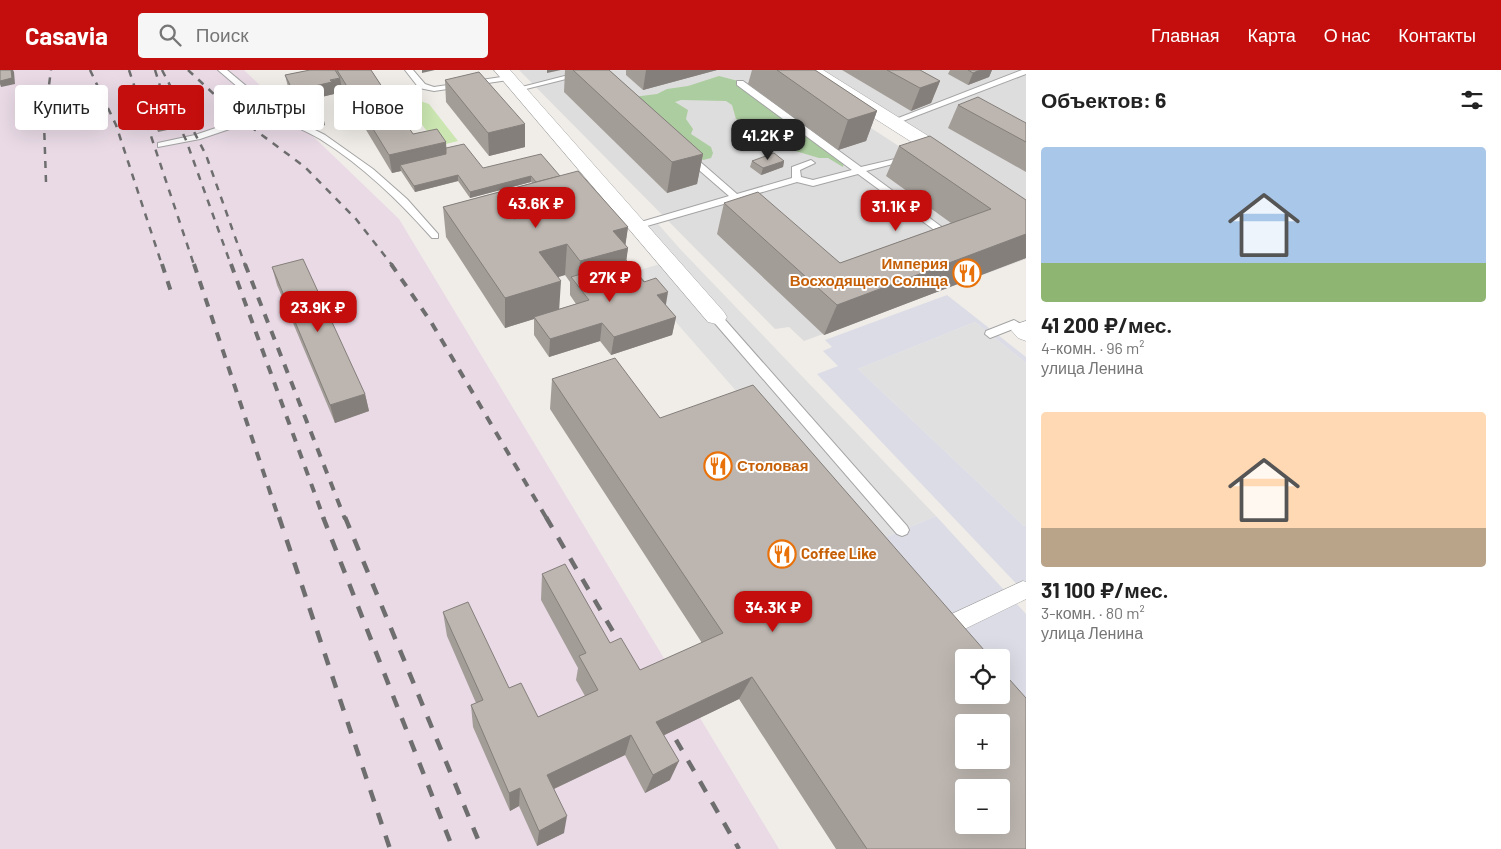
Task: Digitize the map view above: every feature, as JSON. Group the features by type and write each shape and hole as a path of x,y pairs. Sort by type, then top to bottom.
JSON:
{"street":[{"path":"811,70 892,122 926,151 968,169"},
{"path":"509,79 716,317"},
{"path":"928,636 1023,590"}],"lane":[{"path":"222,70 240,85"},
{"path":"409,70 422,86 434,89 509,79 594,72"},
{"path":"892,122 948,104 1026,70"},
{"path":"740,82 952,238 943,241"},
{"path":"161,146 218,130"},
{"path":"308,130 322,137 370,171 404,202 435,236"},
{"path":"678,147 757,216"},
{"path":"637,226 797,179 813,183 926,151"},
{"path":"797,179 795,169 811,163"},
{"path":"716,317 902,530"},
{"path":"990,334 1014,324 1025,331"}],"shaded area":[{"path":"0,70 244,70 260,85 214,85 214,130 306,130 399,219 779,849 0,849"},
{"path":"519,70 782,70 1026,229 1026,259 804,341 789,327 775,329"},
{"path":"815,70 1026,70 1026,202"},
{"path":"658,224 936,516 870,544 632,272 664,263 636,231"},
{"path":"947,295 1026,357 1026,363 975,322 858,369 1024,526 1026,525 1026,594 817,374 838,366 823,351 832,347 825,340"},
{"path":"975,322 1026,363 1026,525 1024,526 858,369"},
{"path":"936,516 1026,614 1026,754 1010,734 1010,714 1001,714 1001,704 1010,704 1010,649 955,649 856,550"}],"green space":[{"path":"719,76 742,82 844,162 843,167 828,158 819,158 782,147 751,132 744,122 736,119 732,105 726,101 681,100 675,102 688,110 686,119 693,129 691,134 711,147 713,153 711,158 703,160 689,151 633,97 657,94 667,89 688,86"},
{"path":"422,102 429,104 458,141 438,146 422,125"}],"building":[{"path":"0,70 11,70 12,78 0,81"},
{"path":"310,70 335,70 340,78 319,85 290,85 285,75"},
{"path":"337,70 371,70 381,85 346,85"},
{"path":"573,70 609,70 703,154 672,162"},
{"path":"777,70 815,70 877,111 848,120"},
{"path":"887,70 920,70 940,81 920,88"},
{"path":"968,70 980,70 973,73"},
{"path":"479,72 525,124 488,133 445,80"},
{"path":"978,97 1026,123 1026,142 958,105"},
{"path":"437,129 446,142 389,155 374,130 410,130 413,134"},
{"path":"930,136 1026,200 1026,234 837,305 724,203 758,192 840,263 991,209 899,146"},
{"path":"464,144 483,168 541,154 560,176 536,182 531,176 470,192 458,175 414,186 400,165 446,154 446,148"},
{"path":"774,153 784,161 763,168 752,161"},
{"path":"578,171 628,227 613,231 628,248 580,261 567,244 539,252 561,281 505,298 443,207","holes":["549,195 559,207 514,219 505,207"]},
{"path":"303,259 365,394 330,405 272,267"},
{"path":"626,260 644,282 656,278 668,292 657,295 676,317 614,337 602,323 550,339 534,317 589,300 571,277"},
{"path":"615,358 660,418 753,385 983,649 955,649 955,704 1010,704 1010,680 1026,698 1026,849 867,849 752,677 656,722 679,761 653,775 631,735 547,775 567,816 539,831 520,788 509,793 471,705 483,700 443,612 468,602 509,688 521,683 538,717 598,690 579,656 586,653 542,574 565,564 610,643 621,638 640,670 723,633 552,379"}],"railway":[{"path":"46,182 44,123 51,70"},
{"path":"90,70 116,125 162,265"},
{"path":"129,70 194,265"},
{"path":"155,70 160,86 186,140 231,265"},
{"path":"162,70 206,155 245,265"},
{"path":"188,70 243,121 305,167 356,219 392,265"},
{"path":"162,264 172,295"},
{"path":"194,264 279,519"},
{"path":"231,264 324,519"},
{"path":"245,264 345,519"},
{"path":"391,264 431,322 547,519"},
{"path":"279,517 390,849"},
{"path":"323,517 453,849"},
{"path":"345,517 482,849"},
{"path":"546,517 625,652"},
{"path":"664,719 739,849"}],"place":[{"name":"Империя Восходящего Солнца","path":"967,273"},
{"name":"Столовая","path":"718,466"},
{"name":"Coffee Like","path":"782,554"}]}
